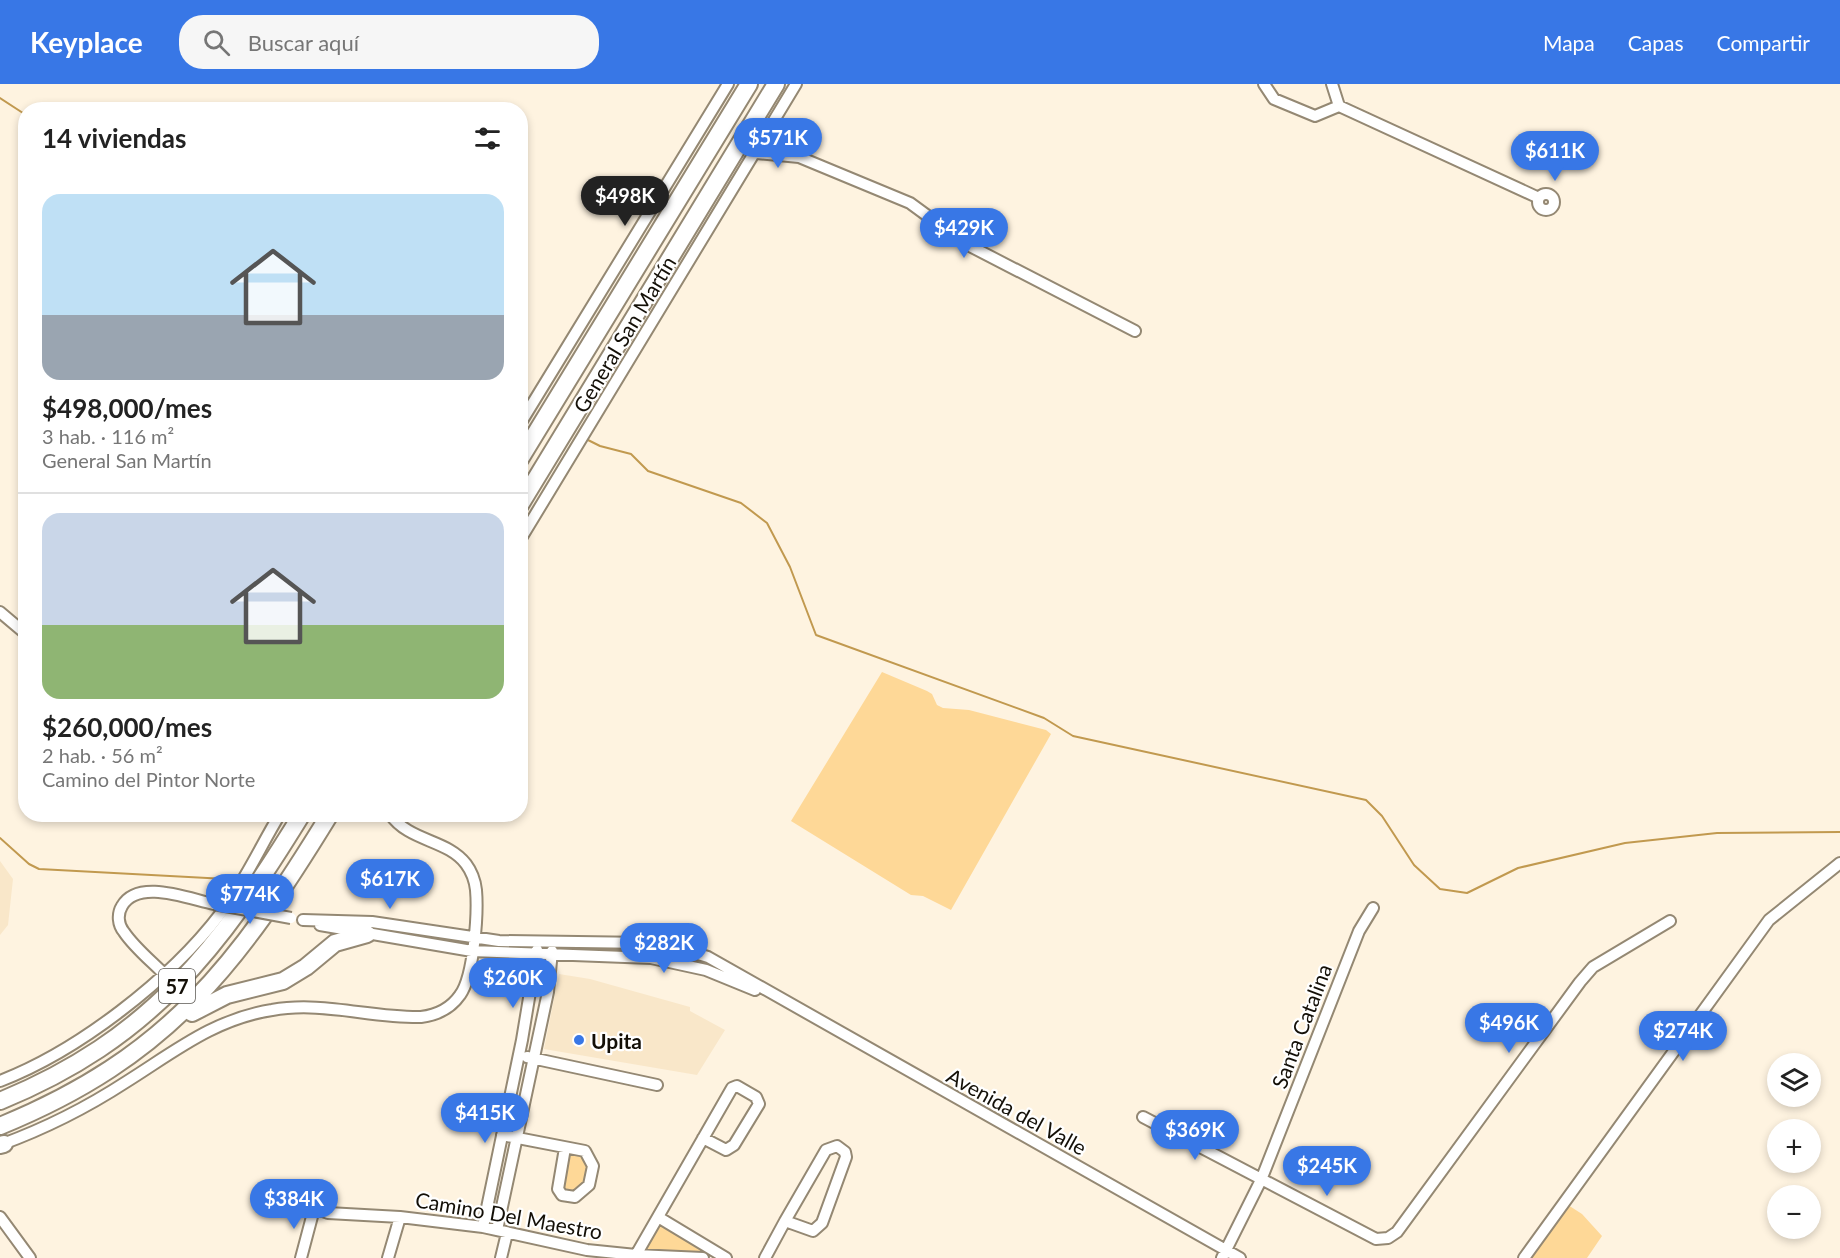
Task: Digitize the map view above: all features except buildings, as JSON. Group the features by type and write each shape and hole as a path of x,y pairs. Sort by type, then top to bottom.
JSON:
{"highway":[{"path":"528,447 749,84"},
{"path":"528,492 776,84"},
{"name":"57","path":"0,1101 60,1072 101,1048 177,987 229,927 297,822"},
{"name":"57","path":"0,1126 79,1089 149,1042 197,999 235,957 271,908 325,822"},
{"path":"149,1042 216,1000 283,981 306,967 335,943 367,934"}],"street":[{"name":"General San Martín","path":"528,411 728,84"},
{"name":"General San Martín","path":"528,527 796,84"},
{"path":"1264,84 1274,99 1312,115 1323,115 1339,106"},
{"path":"1332,84 1339,106 1539,198"},
{"path":"756,153 799,157 910,203 966,244 1135,331"},
{"path":"0,612 18,627"},
{"path":"0,1081 32,1066 87,1034 129,1004 163,973 221,914 275,822"},
{"path":"1,1144 93,1102 200,1033 249,1015 305,1007 414,1017 440,1012 454,1002 464,989 472,951 476,888 467,865 452,851 408,832 398,822"},
{"path":"1524,1258 1769,920 1840,863"},
{"name":"Avenida del Valle","path":"163,973 123,932 118,915 123,903 137,893 150,892 367,934 472,951 550,956 625,956 666,960 713,972 775,997"},
{"name":"Santa Catalina","path":"1224,1255 1261,1180 1359,931 1373,908"},
{"name":"Avenida del Valle","path":"303,920 372,922 499,941 648,943 678,948 722,963 775,997 1224,1255 1240,1258"},
{"path":"1143,1117 1376,1239 1388,1238 1397,1232 1593,967 1670,921"},
{"path":"483,1227 518,1055 537,942"},
{"path":"501,1258 502,1232 517,1138 548,992 550,956 554,942"},
{"path":"518,1055 657,1085"},
{"path":"636,1255 703,1138 732,1088 737,1086 756,1097 759,1104 734,1145 726,1150 703,1138"},
{"path":"502,1135 585,1151 593,1166 589,1185 575,1197 562,1195 558,1189 565,1148"},
{"path":"765,1258 785,1221 826,1150 832,1146 842,1148 846,1161 818,1228 807,1230 785,1221"},
{"name":"Camino Del Maestro","path":"301,1258 312,1208 328,1213 400,1216 483,1227 610,1255 703,1258"},
{"path":"388,1258 400,1216"},
{"path":"0,1217 30,1258"},
{"path":"658,1217 726,1258"}],"shaded area":[{"path":"882,672 927,691 932,694 937,705 943,708 969,710 1046,730 1051,734 951,910 923,896 911,895 791,821"},
{"path":"0,861 13,879 8,925 0,935"},
{"path":"559,974 590,979 690,1007 690,1011 725,1030 697,1075 544,1049"},
{"path":"572,1153 589,1161 587,1182 571,1195 561,1188 568,1155"},
{"path":"1568,1205 1582,1214 1602,1236 1587,1258 1530,1258"},
{"path":"660,1222 711,1254 643,1251"}],"waterway":[{"path":"0,98 18,110"},
{"path":"584,438 600,446 631,454 648,471 741,503 767,523 790,567 816,635 1044,718 1073,736 1366,800 1382,816 1414,865 1440,889 1467,893 1518,868 1625,843 1717,833 1840,832"},
{"path":"0,838 29,864 39,869 226,879"}],"place":[{"name":"Upita","path":"579,1040"}]}
